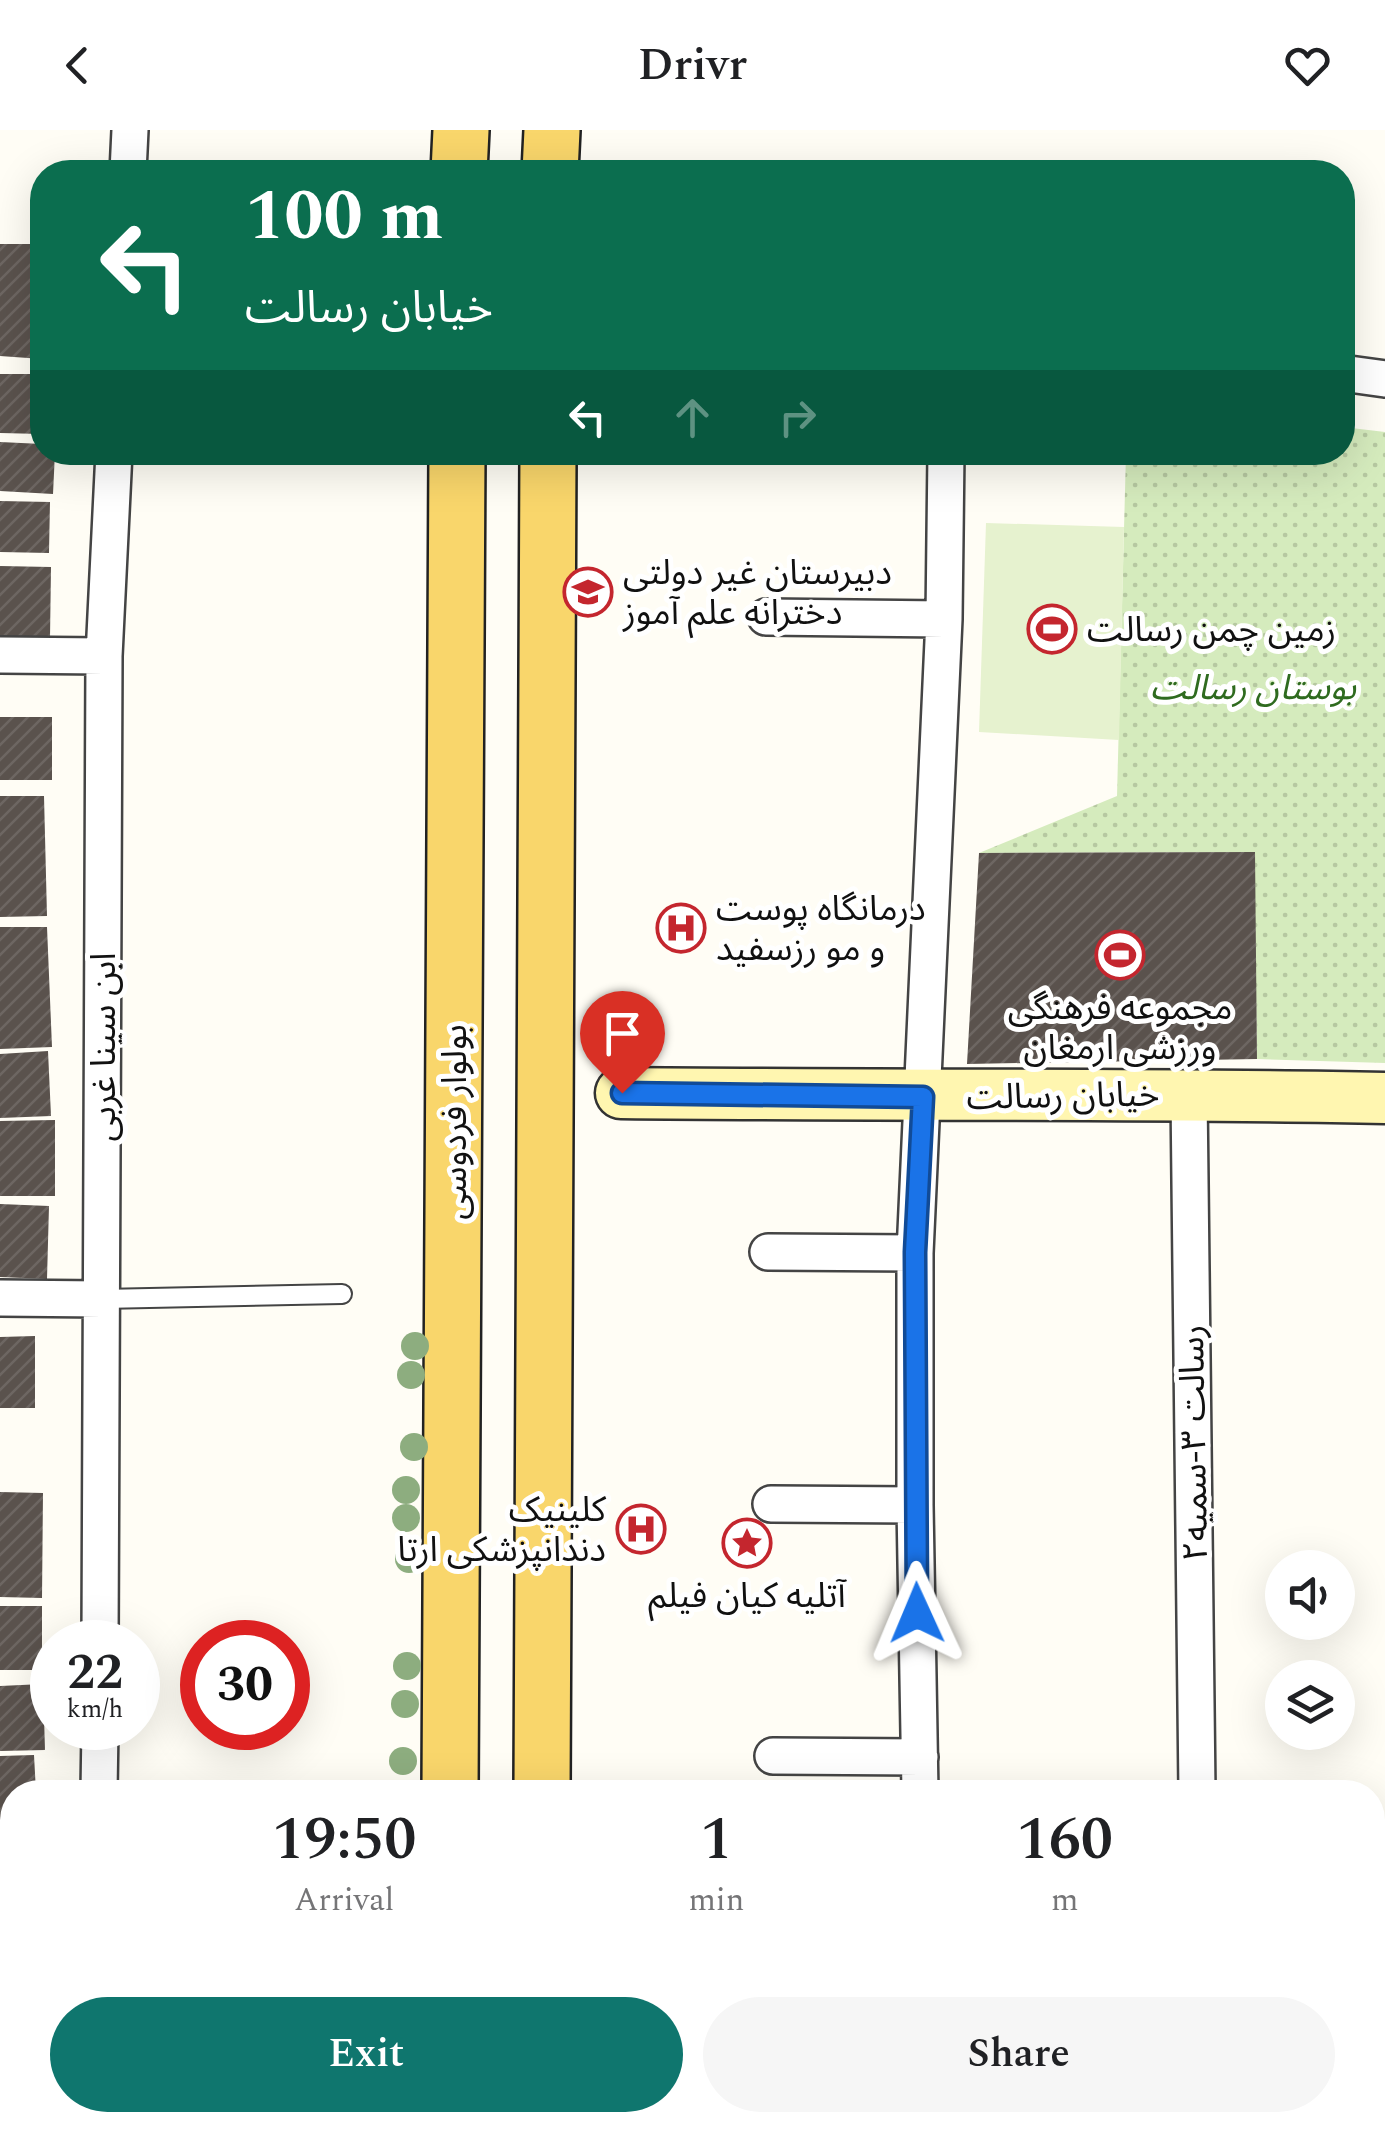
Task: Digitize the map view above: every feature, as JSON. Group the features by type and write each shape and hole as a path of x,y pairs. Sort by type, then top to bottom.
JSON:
{"main road":[{"path":"459,160 460,130"},
{"name":"بولوار فردوسی","path":"450,1780 457,465"},
{"path":"542,1780 548,465"}],"street":[{"path":"129,160 130,130"},
{"path":"1355,376 1385,379"},
{"name":"ابن سینا غربی","path":"100,1620 104,656 113,465"},
{"path":"920,1780 914,1506 915,1252 944,620 946,465"},
{"path":"766,617 944,620"},
{"path":"0,655 104,656"},
{"name":"خیابان رسالت","path":"622,1093 1385,1098"},
{"name":"رسالت ۳-سمیه۲","path":"1189,1094 1197,1780"},
{"path":"768,1252 915,1252"},
{"path":"0,1298 102,1299"},
{"path":"771,1504 914,1506"},
{"path":"100,1750 100,1780"},
{"path":"773,1756 920,1756"}],"lane":[{"path":"102,1299 342,1294"}],"green space":[{"name":"بوستان رسالت","path":"1355,428 1385,432 1385,1063 1257,1059 1254,852 979,853 1117,796 1126,465 1355,465"},
{"name":"زمین چمن رسالت","path":"986,523 1124,527 1119,740 979,732"}],"building":[{"path":"0,244 30,244 30,358 0,356"},
{"path":"0,374 30,374 30,434 0,433"},
{"path":"0,442 30,443 30,465 54,465 53,494 0,491"},
{"path":"0,501 50,502 49,553 0,552"},
{"path":"0,566 51,567 50,638 0,637"},
{"path":"0,717 52,717 52,780 0,780"},
{"path":"0,796 44,796 47,916 0,917"},
{"name":"مجموعه فرهنگی ورزشی ارمغان","path":"1255,852 1257,1059 967,1064 979,853"},
{"path":"0,927 47,927 52,1047 0,1049"},
{"path":"48,1051 51,1116 0,1118 0,1054"},
{"path":"55,1120 55,1196 0,1196 0,1121"},
{"path":"0,1204 49,1206 47,1279 0,1277"},
{"path":"35,1336 35,1408 0,1408 0,1337"},
{"path":"0,1492 43,1493 42,1598 0,1597"},
{"path":"0,1606 42,1606 42,1620 30,1620 30,1670 0,1670"},
{"path":"30,1685 30,1750 45,1750 0,1751 0,1686"},
{"path":"34,1755 35,1780 0,1780 0,1756"}],"place":[{"name":"دبیرستان غیر دولتی دخترانه علم آموز","path":"588,592"},
{"name":"زمین چمن رسالت","path":"1052,629"},
{"name":"درمانگاه پوست و مو رزسفید","path":"681,928"},
{"name":"مجموعه فرهنگی ورزشی ارمغان","path":"1120,955"},
{"name":"کلینیک دندانپزشکی ارتا","path":"641,1529"},
{"name":"آتلیه کیان فیلم","path":"747,1543"}],"route":[{"path":"622,1093 923,1097 915,1252 917,1613"}]}
